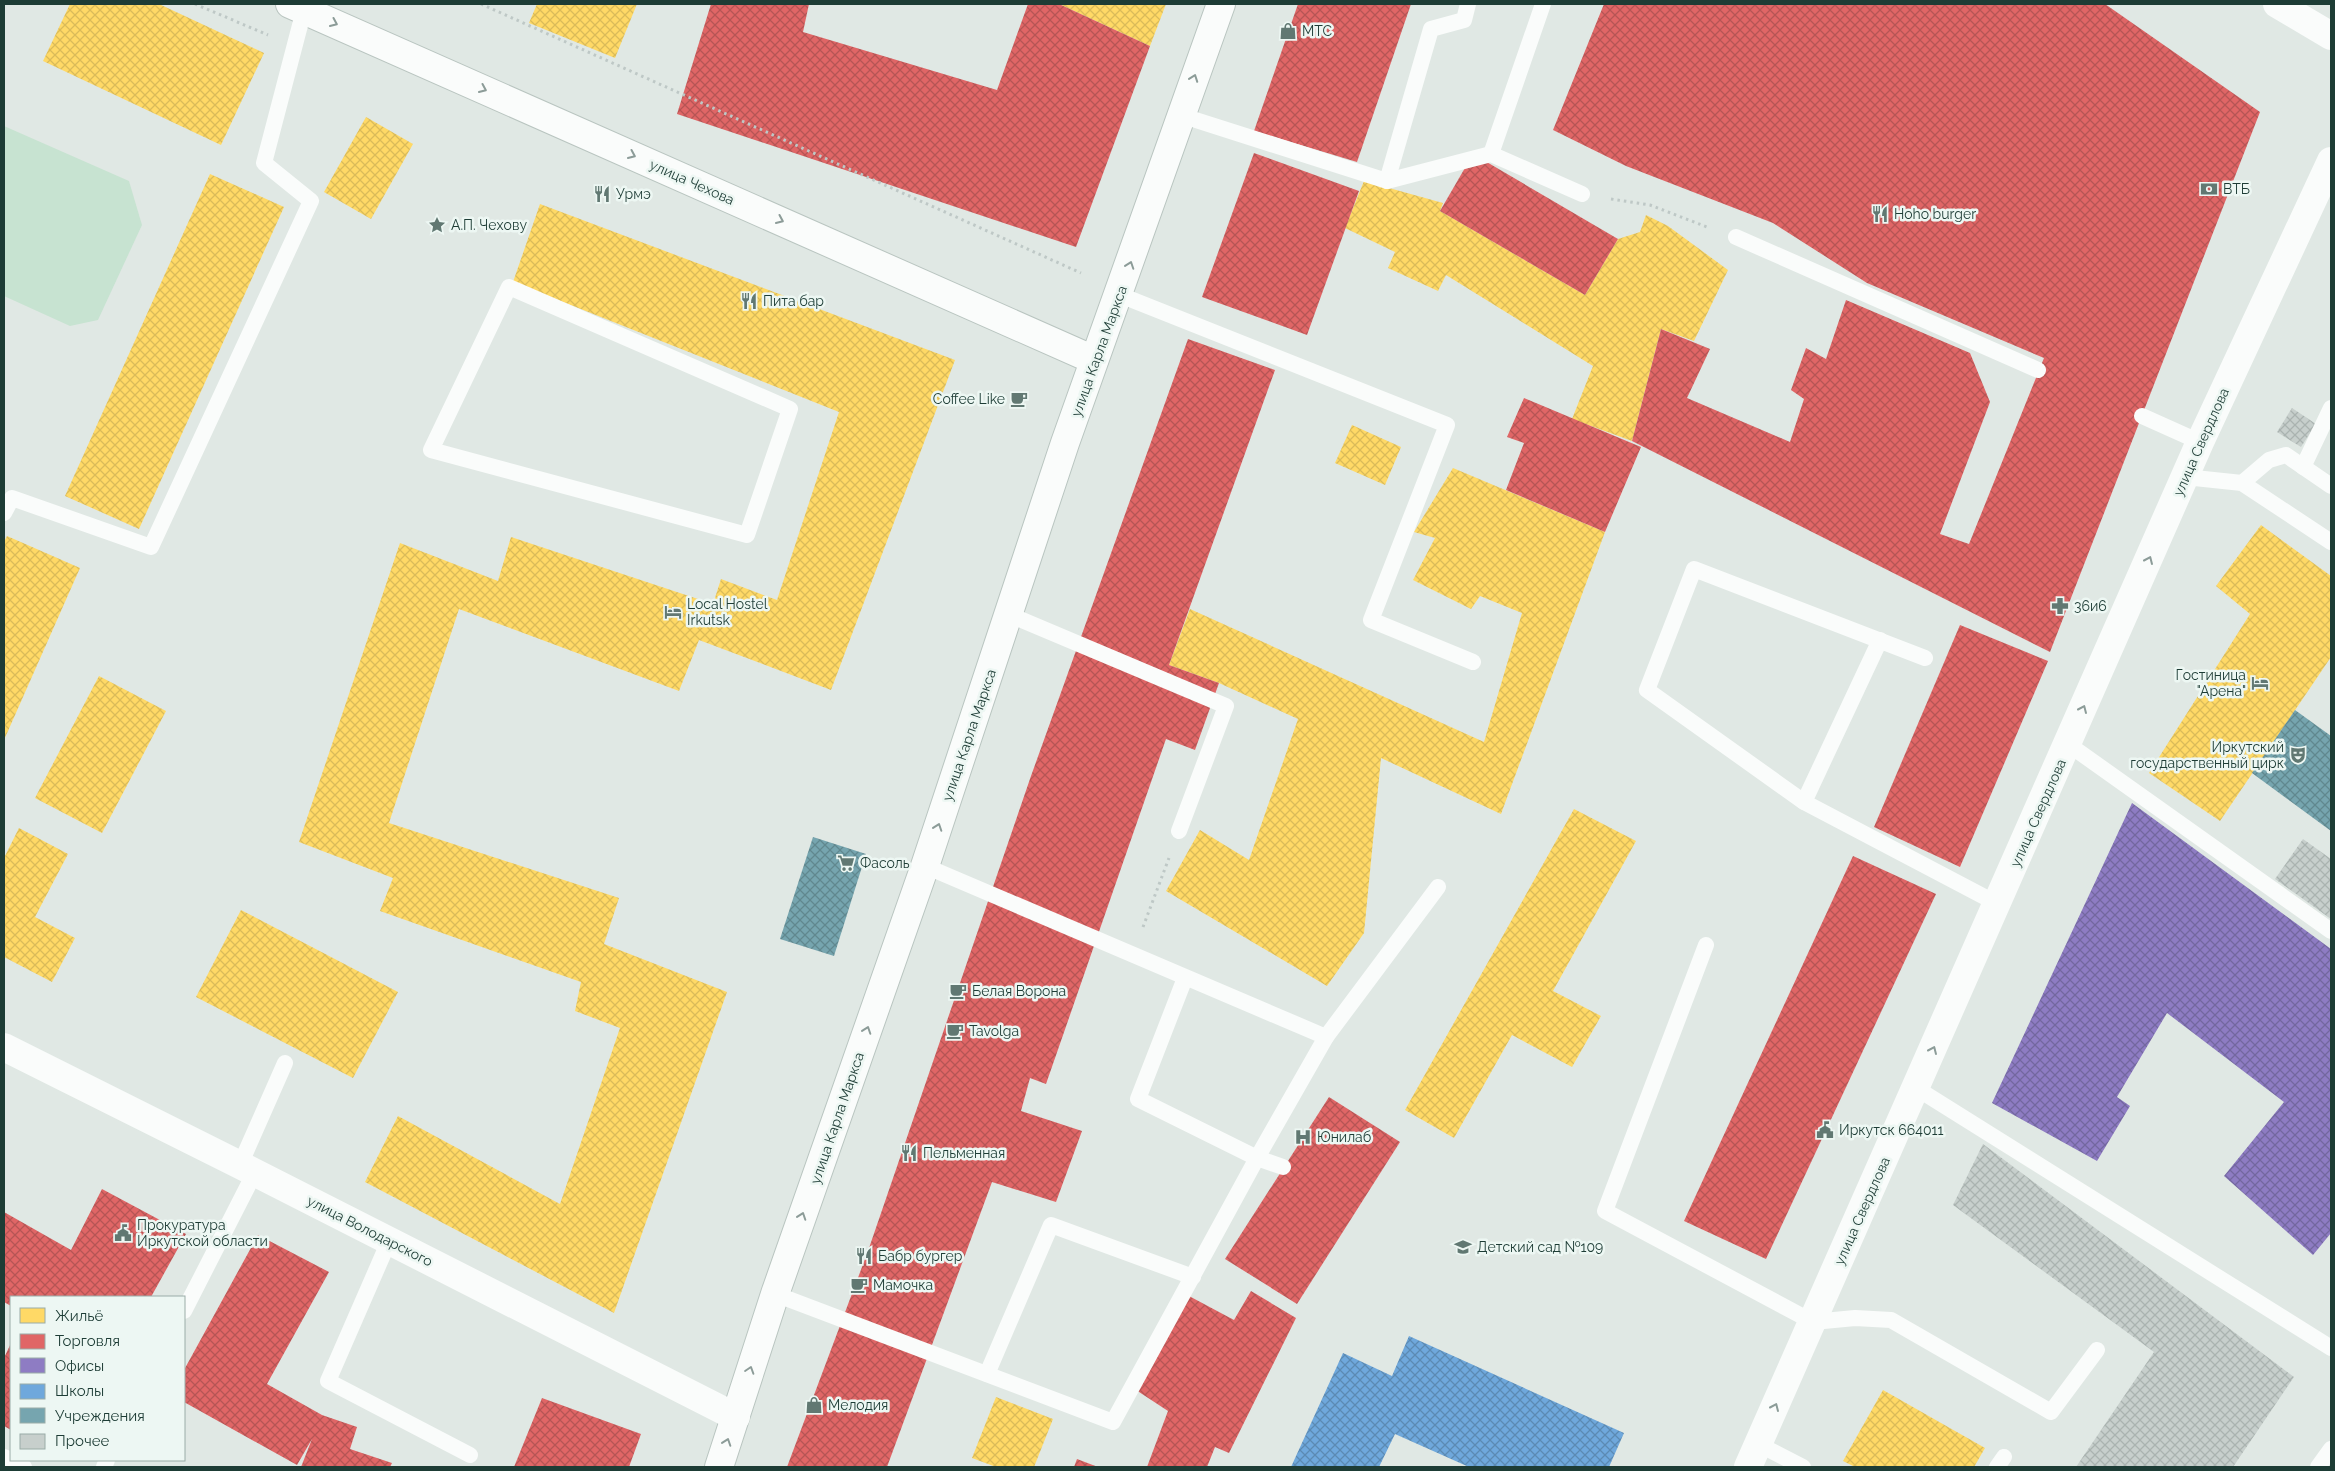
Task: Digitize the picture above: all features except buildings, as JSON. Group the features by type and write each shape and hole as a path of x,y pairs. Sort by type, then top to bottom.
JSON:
{"street":[{"name":"улица Карла Маркса","path":"719,1467 775,1294 925,866 1094,360 1120,295 1180,115 1221,4"},
{"path":"2278,4 2331,36"},
{"name":"улица Чехова","path":"297,7 1094,360"},
{"name":"улица Свердлова","path":"1753,1456 1998,904 2200,442 2331,161"},
{"name":"улица Володарского","path":"4,1047 248,1168 736,1417"}],"lane":[{"path":"1387,181 1431,29 1464,20 1468,4"},
{"path":"1491,154 1543,4"},
{"path":"4,513 12,498 151,547 311,201 264,163 297,7"},
{"path":"1180,115 1387,181 1491,154 1582,194"},
{"path":"1736,237 2038,370"},
{"path":"509,287 790,409 747,535 431,450 509,287"},
{"path":"1120,295 1447,425 1371,620 1473,662"},
{"path":"2303,467 2331,408"},
{"path":"2142,416 2200,442"},
{"path":"2242,483 2269,460 2286,454 2331,486"},
{"path":"2185,477 2242,483 2331,542"},
{"path":"1924,658 1694,569 1647,690 1804,802 1998,904"},
{"path":"1010,615 1226,706 1179,832"},
{"path":"1804,802 1880,640"},
{"path":"2068,744 2331,932"},
{"path":"925,866 1326,1037"},
{"path":"775,1294 1113,1422 1257,1158 1326,1037 1438,888"},
{"path":"1706,945 1605,1211 1813,1322 1855,1318 1891,1320 2051,1412 2097,1350"},
{"path":"1185,978 1138,1099 1257,1158 1283,1167"},
{"path":"185,1309 248,1168 285,1063"},
{"path":"1916,1088 2331,1348"},
{"path":"987,1374 1051,1225 1193,1277"},
{"path":"389,1241 328,1382 470,1455"},
{"path":"2318,1467 2331,1449"},
{"path":"1753,1456 1803,1467"},
{"path":"12,1461 24,1467"}],"path":[{"path":"481,4 1081,273"},
{"path":"1582,194 1650,206 1736,237"},
{"path":"1132,954 1179,832"}],"green space":[{"path":"4,126 129,181 142,225 98,320 70,326 4,296"}],"place":[{"name":"МТС","path":"1288,31"},
{"name":"ВТБ","path":"2209,189"},
{"name":"Урмэ","path":"602,194"},
{"name":"Hoho burger","path":"1880,214"},
{"name":"А.П. Чехову","path":"437,225"},
{"name":"Пита бар","path":"749,301"},
{"name":"Coffee Like","path":"1019,399"},
{"name":"36и6","path":"2060,606"},
{"name":"Local Hostel Irkutsk","path":"673,612"},
{"name":"Гостиница \"Арена\"","path":"2260,683"},
{"name":"Иркутский государственный цирк","path":"2298,755"},
{"name":"Фасоль","path":"846,863"},
{"name":"Белая Ворона","path":"958,991"},
{"name":"Tavolga","path":"955,1031"},
{"name":"Иркутск 664011","path":"1825,1130"},
{"name":"Юнилаб","path":"1303,1137"},
{"name":"Пельменная","path":"909,1153"},
{"name":"Прокуратура Иркутской области","path":"123,1233"},
{"name":"Детский сад №109","path":"1463,1247"},
{"name":"Бабр бургер","path":"864,1256"},
{"name":"Мамочка","path":"859,1285"},
{"name":"Мелодия","path":"814,1405"}]}
